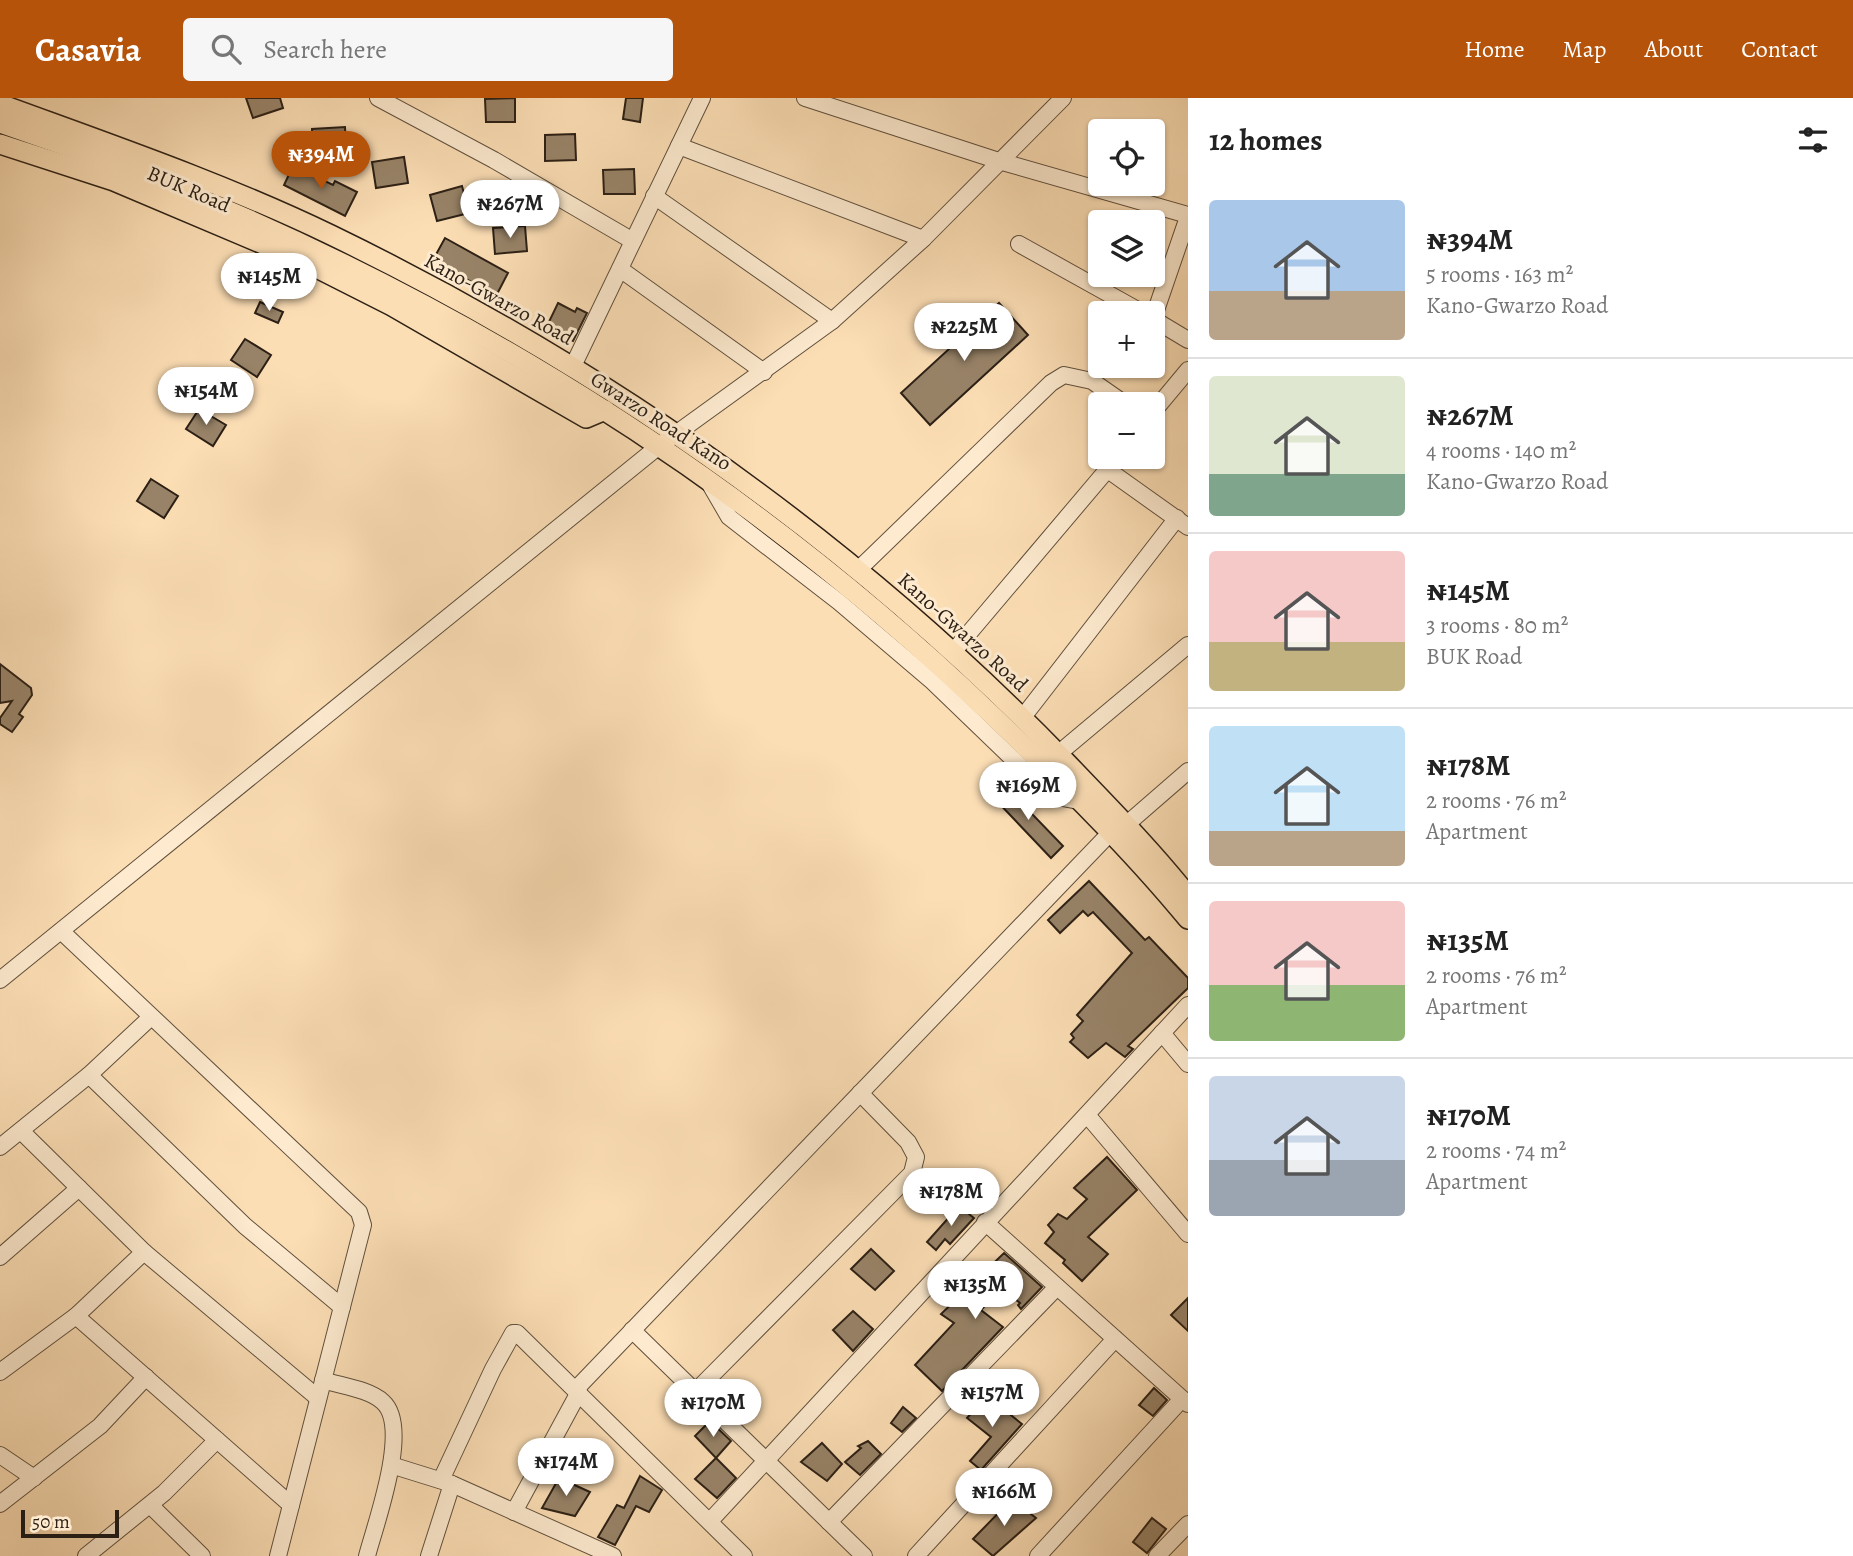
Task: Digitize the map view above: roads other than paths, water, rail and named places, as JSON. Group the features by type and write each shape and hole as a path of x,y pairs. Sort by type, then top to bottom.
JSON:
{"main road":[{"name":"Kano-Gwarzo Road","path":"0,104 184,170 331,235 467,305 573,366 678,433 859,569 953,652 1023,717 1058,754 1119,828 1188,897"},
{"name":"Gwarzo Road Kano","path":"0,123 111,160 185,201 321,251 391,296 477,333 606,410 704,475 903,633 1084,802 1119,828 1188,919"},
{"name":"BUK Road","path":"0,144 185,201"}],"street":[{"path":"378,98 633,240"},
{"path":"573,366 702,98"},
{"path":"805,98 999,161 1188,216 1159,301"},
{"path":"0,980 659,446 832,321 923,239 1063,98"},
{"path":"679,146 923,239"},
{"path":"654,196 832,321"},
{"path":"1019,244 1121,301"},
{"path":"620,269 764,372"},
{"path":"1165,326 1188,340"},
{"path":"1165,398 1188,370"},
{"path":"859,569 1064,374 1092,381 1108,392"},
{"path":"953,652 1108,470 1182,523 1023,717"},
{"path":"1058,754 1188,645"},
{"path":"514,1512 577,1391 632,1330 1119,828 1188,771"},
{"path":"61,931 150,1018 359,1212 363,1225 278,1556"},
{"path":"710,1521 1188,1005"},
{"path":"0,1147 89,1075 150,1018"},
{"path":"1163,1033 1188,1063"},
{"path":"89,1075 245,1226 342,1307"},
{"path":"695,1392 912,1173 916,1157 908,1142 860,1093"},
{"path":"1088,1116 1188,1234"},
{"path":"22,1131 144,1252 318,1398"},
{"path":"0,1256 79,1188"},
{"path":"985,1222 1185,1402 1038,1556"},
{"path":"0,1372 76,1316 144,1252"},
{"path":"829,1522 1057,1287"},
{"path":"76,1316 291,1505"},
{"path":"632,1330 864,1556"},
{"path":"429,1556 447,1482 492,1368 513,1333 520,1334 744,1556"},
{"path":"916,1556 1115,1339"},
{"path":"0,1504 100,1426 146,1377"},
{"path":"323,1380 377,1397 391,1410 394,1421 391,1465 367,1556"},
{"path":"86,1556 150,1505 217,1440"},
{"path":"0,1455 34,1478"},
{"path":"391,1465 447,1482 613,1556"},
{"path":"150,1505 202,1556"},
{"path":"1157,1556 1188,1524"}]}
